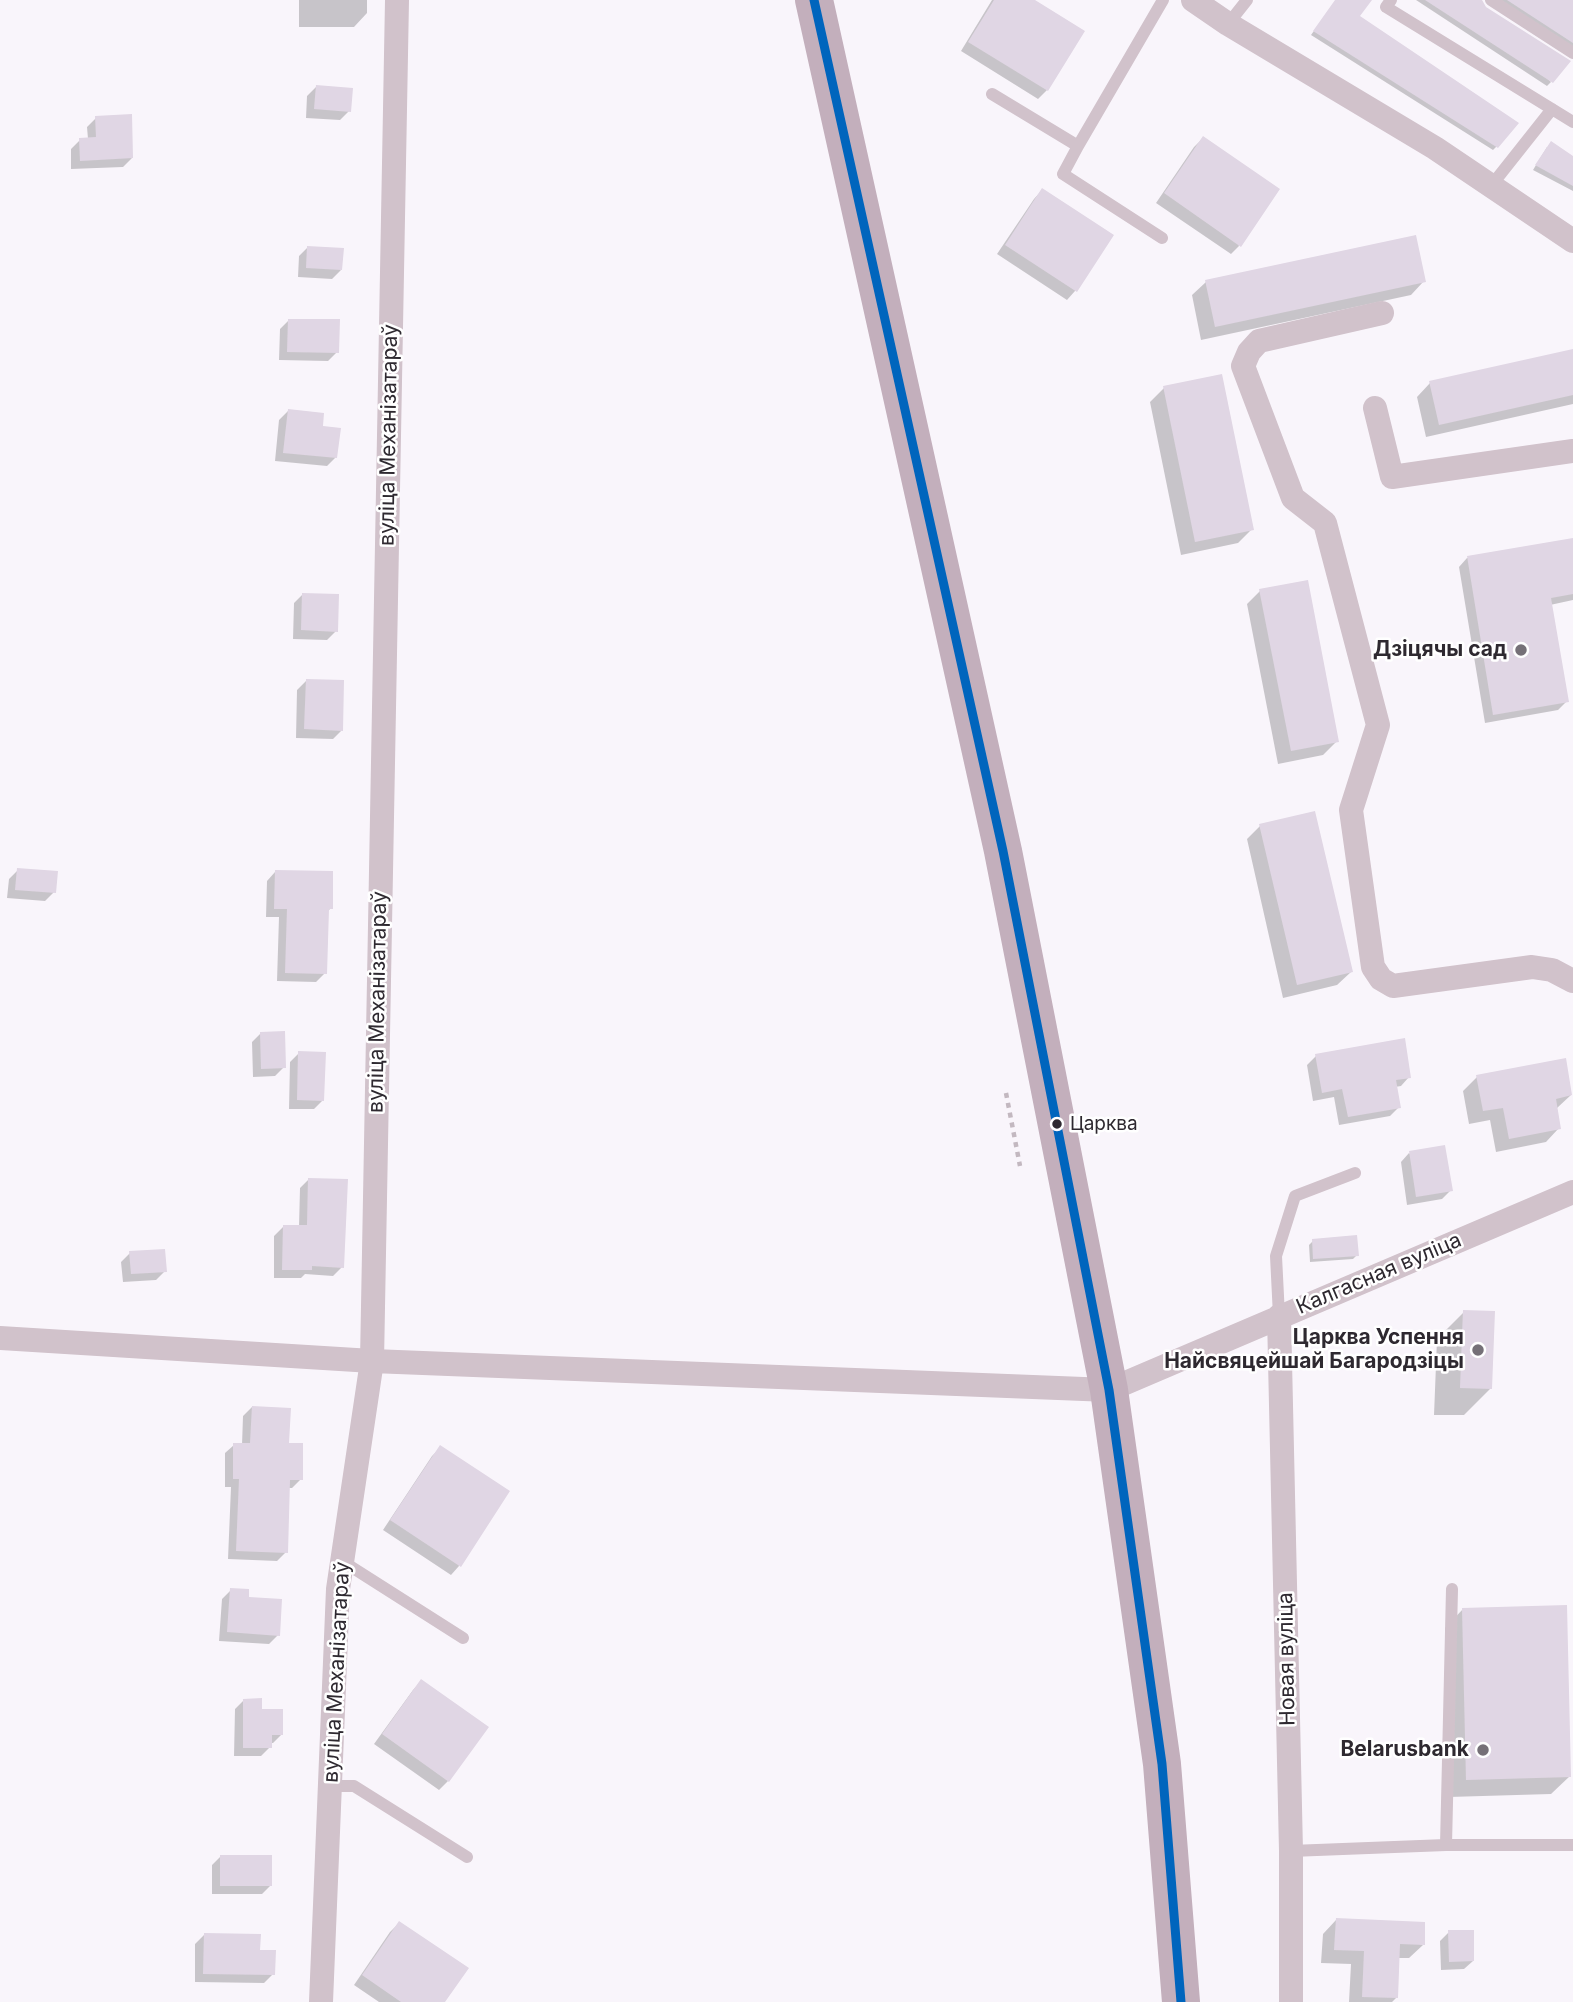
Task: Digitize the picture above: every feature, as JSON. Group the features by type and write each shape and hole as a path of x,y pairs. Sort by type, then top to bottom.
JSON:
{"main road":[{"path":"814,0 1003,851 1109,1390 1162,1764 1181,2002"}],"street":[{"name":"вуліца Механізатараў","path":"321,2002 338,1589 372,1361 397,0"},
{"path":"1193,0 1228,24 1435,148 1573,241"},
{"path":"1382,313 1259,341 1249,352 1243,366 1293,498 1325,523 1378,725 1351,810 1373,967 1381,979 1393,986 1532,967 1552,970 1573,981"},
{"path":"1375,408 1392,477 1573,451"},
{"name":"Калгасная вуліца","path":"1109,1390 1573,1192"},
{"name":"Новая вуліца","path":"1279,1317 1291,1851 1291,2002"},
{"path":"0,1338 372,1361 1109,1390"}],"lane":[{"path":"1163,0 1063,174 1163,238"},
{"path":"1228,24 1247,0"},
{"path":"1391,0 1387,7 1573,122"},
{"path":"1491,0 1573,53"},
{"path":"992,94 1078,146"},
{"path":"1491,186 1552,109"},
{"path":"1279,1317 1276,1256 1295,1196 1354,1173"},
{"path":"342,1561 463,1638"},
{"path":"1446,1845 1452,1589"},
{"path":"330,1786 354,1786 467,1857"},
{"path":"1291,1851 1446,1845 1573,1845"}],"path":[{"path":"1006,1093 1020,1166"}],"building":[{"path":"994,0 1035,0 1085,31 1048,91 968,42"},
{"path":"1335,0 1372,0 1360,16 1519,123 1498,148 1313,31"},
{"path":"1425,0 1482,0 1486,7 1571,61 1553,83"},
{"path":"1507,0 1573,0 1573,43"},
{"path":"316,85 353,88 351,112 314,109"},
{"path":"132,114 133,158 80,161 79,138 96,137 95,116"},
{"path":"1203,136 1280,189 1241,247 1164,193"},
{"path":"1551,141 1573,156 1573,186 1535,165"},
{"path":"1042,188 1114,235 1077,292 1005,245"},
{"path":"1416,235 1426,282 1215,327 1205,280"},
{"path":"307,246 344,248 342,270 306,268"},
{"path":"288,319 340,319 339,353 287,352"},
{"path":"1573,349 1573,395 1439,425 1429,381"},
{"path":"1222,374 1254,530 1195,542 1163,386"},
{"path":"288,409 324,413 323,426 341,428 337,458 283,453"},
{"name":"Дзіцячы сад","path":"1573,538 1573,594 1551,598 1569,702 1493,715 1467,556"},
{"path":"1308,580 1339,742 1291,751 1259,589"},
{"path":"302,593 339,594 338,632 301,630"},
{"path":"306,679 344,680 343,731 304,729"},
{"path":"1315,811 1353,972 1297,985 1259,824"},
{"path":"17,868 58,871 56,893 15,890"},
{"path":"275,870 333,871 333,909 329,909 327,974 285,973 287,909 274,909"},
{"path":"285,1031 286,1068 261,1069 260,1032"},
{"path":"1405,1038 1411,1078 1396,1080 1401,1108 1348,1117 1342,1089 1322,1093 1315,1054"},
{"path":"298,1051 326,1052 324,1101 297,1100"},
{"path":"1566,1058 1572,1095 1556,1099 1561,1129 1509,1139 1503,1108 1483,1111 1476,1075"},
{"path":"1445,1145 1453,1191 1416,1197 1409,1151"},
{"path":"308,1178 348,1179 344,1268 312,1266 312,1270 282,1270 283,1225 307,1225"},
{"path":"1357,1235 1359,1256 1313,1259 1312,1239"},
{"path":"165,1249 167,1272 131,1274 129,1251"},
{"name":"Царква Успення Найсвяцейшай Багародзіцы","path":"1463,1310 1495,1311 1492,1389 1460,1388"},
{"path":"252,1406 291,1408 289,1443 303,1443 303,1480 290,1480 288,1553 236,1551 239,1479 233,1479 233,1443 250,1443"},
{"path":"440,1445 510,1491 461,1567 390,1520"},
{"path":"230,1588 249,1589 249,1597 282,1599 280,1636 227,1632"},
{"path":"1567,1605 1571,1777 1466,1780 1462,1608"},
{"path":"421,1679 489,1727 449,1782 382,1734"},
{"path":"262,1698 262,1709 283,1709 283,1735 272,1735 272,1748 243,1748 243,1699"},
{"path":"220,1855 272,1855 272,1886 220,1886"},
{"path":"1336,1918 1425,1922 1425,1945 1400,1944 1398,1998 1362,1997 1364,1951 1334,1950"},
{"path":"399,1921 469,1968 445,2002 401,2002 362,1975"},
{"path":"1448,1930 1474,1930 1474,1961 1449,1962"},
{"path":"204,1933 261,1934 260,1950 276,1950 275,1975 203,1974"}],"transit line":[{"path":"814,0 1003,851 1109,1390 1162,1764 1181,2002"}],"place":[{"name":"Дзіцячы сад","path":"1521,650"},
{"name":"Царква","path":"1057,1124"},
{"name":"Царква Успення Найсвяцейшай Багародзіцы","path":"1478,1350"},
{"name":"Belarusbank","path":"1483,1750"}]}
